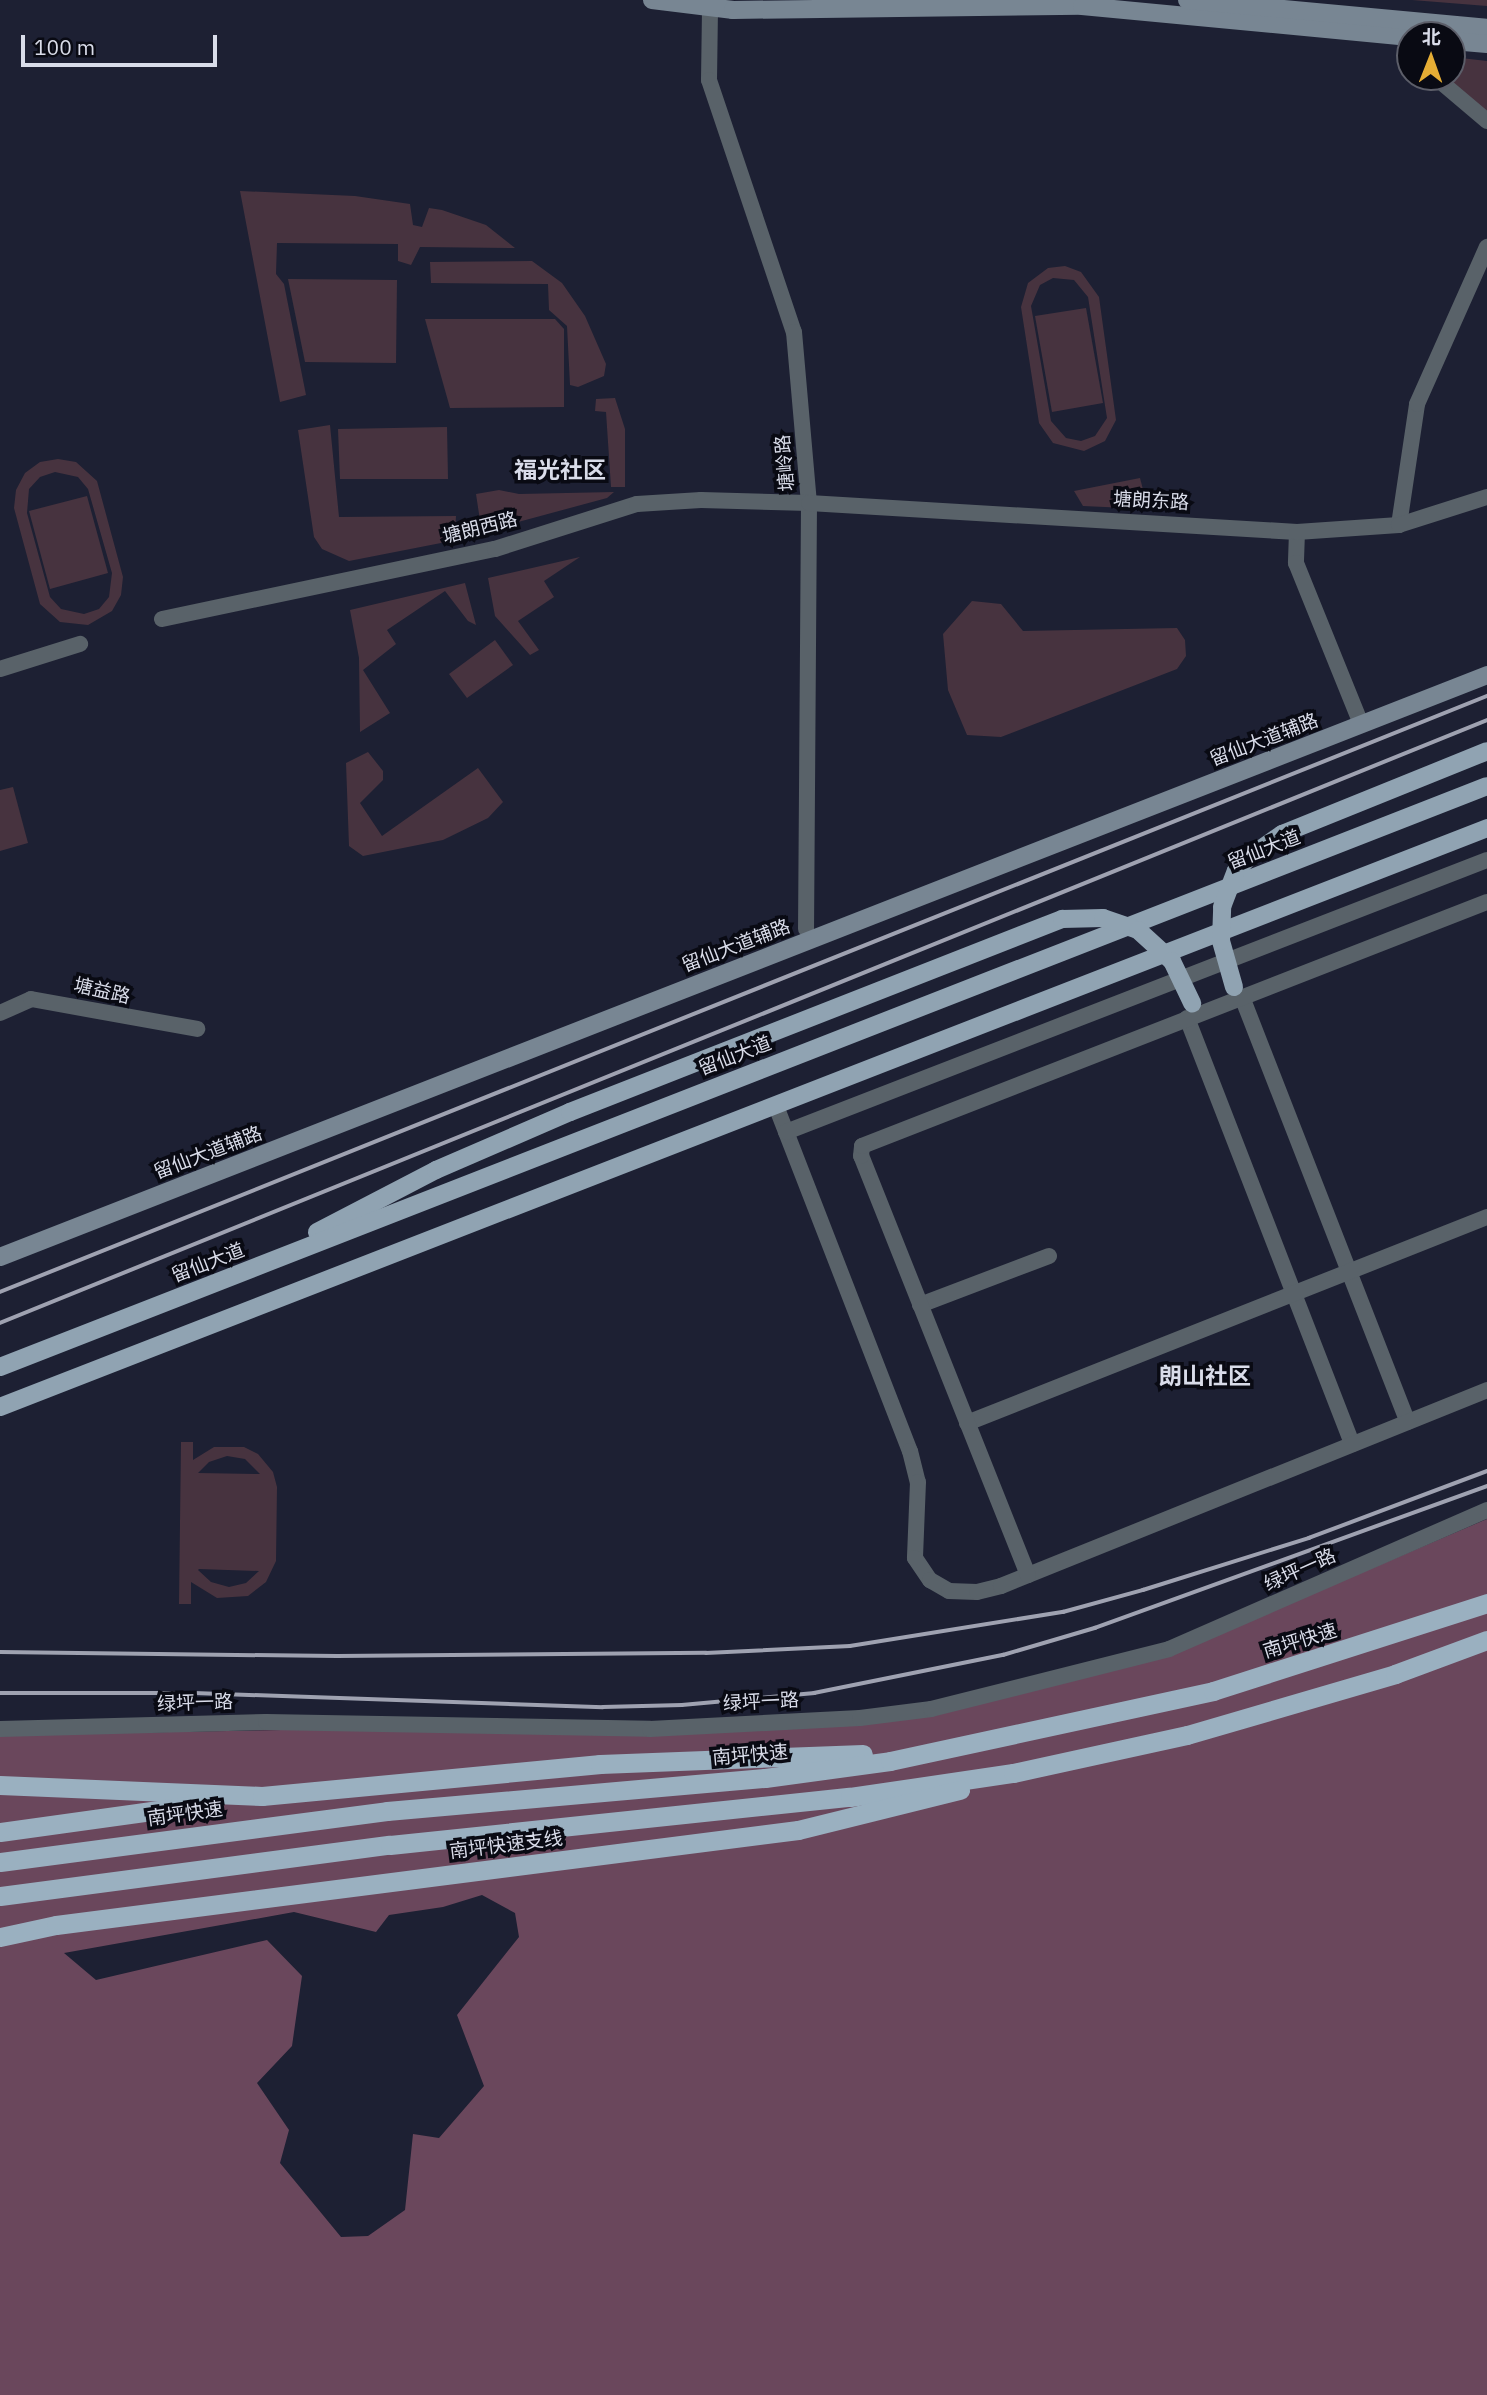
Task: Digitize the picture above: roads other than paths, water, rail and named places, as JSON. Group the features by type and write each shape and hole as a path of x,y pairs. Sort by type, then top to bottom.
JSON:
{"highway":[{"name":"南坪快速","path":"0,1862 387,1811 816,1772 961,1747 1213,1691 1487,1604"},
{"path":"0,1896 554,1828 850,1797 1013,1773 1186,1735 1395,1674 1487,1640"},
{"path":"0,1832 262,1796 600,1765 961,1747"},
{"name":"南坪快速支线","path":"0,1937 56,1924 798,1830 923,1802 1013,1773"},
{"path":"0,1785 262,1796"}],"main road":[{"path":"652,0 710,9 1082,6 1396,40"},
{"path":"1187,0 1487,29"},
{"path":"1466,42 1487,44"},
{"name":"留仙大道辅路","path":"0,1257 1359,719 1487,663"},
{"name":"留仙大道辅路","path":"0,1244 806,929 1359,719 1487,675"},
{"path":"1238,994 1221,941 1222,907 1236,872 1248,858 1282,834 1487,751"},
{"name":"留仙大道","path":"0,1367 1487,786"},
{"path":"0,1407 1487,828"},
{"path":"225,1279 436,1170 570,1112 1062,919 1103,918 1138,930 1172,961 1191,1012"}],"street":[{"name":"塘岭路","path":"710,9 709,80 794,332 809,503 806,929"},
{"path":"1452,91 1487,121"},
{"path":"1399,525 1417,404 1487,247"},
{"name":"塘朗东路","path":"809,503 1297,532 1399,525 1487,498"},
{"name":"塘朗西路","path":"162,619 495,549 637,504 701,500 809,503"},
{"path":"1297,532 1296,563 1359,719"},
{"path":"0,669 80,644"},
{"path":"786,1132 1487,860"},
{"path":"1028,1575 861,1156 862,1146 1191,1012 1487,902"},
{"path":"1238,994 1408,1422"},
{"name":"塘益路","path":"0,1013 32,999 197,1028"},
{"path":"1191,1012 1352,1444"},
{"path":"776,1106 896,1410 915,1468 915,1558 939,1586 961,1593 976,1592 1028,1575 1487,1390"},
{"path":"967,1423 1487,1217"},
{"path":"920,1305 1049,1256"},
{"name":"绿坪一路","path":"0,1730 266,1722 650,1729 860,1718 931,1709 1169,1649 1487,1510"}],"railway":[{"path":"0,1292 1487,696"},
{"path":"0,1323 1487,720"},
{"path":"0,1652 337,1656 706,1653 850,1646 1063,1612 1309,1538 1487,1471"},
{"path":"0,1693 194,1693 603,1707 682,1705 814,1693 1003,1655 1095,1628 1487,1486"}],"district":[{"name":"福光社区","path":"560,469"},
{"name":"朗山社区","path":"1205,1375"}]}
